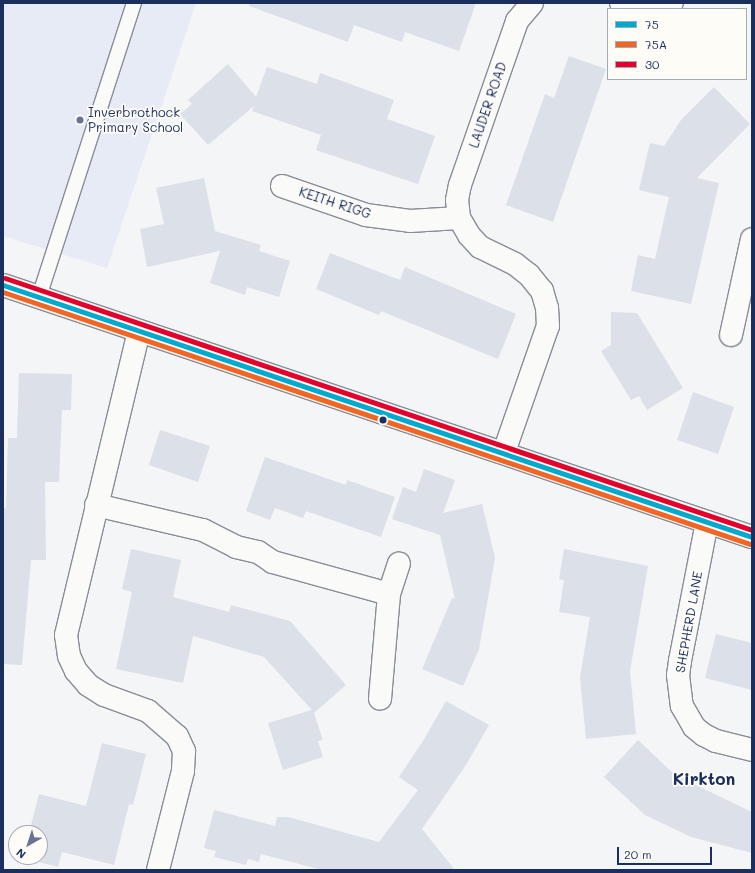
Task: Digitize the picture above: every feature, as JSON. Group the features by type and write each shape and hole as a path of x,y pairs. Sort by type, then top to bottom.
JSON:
{"street":[{"path":"621,3 637,8"},
{"path":"659,8 672,3"},
{"name":"LAUDER ROAD","path":"504,452 548,326 547,308 542,291 529,274 515,264 480,247 469,235 459,218 457,200 460,185 517,21 528,4"},
{"name":"KEITH RIGG","path":"282,186 366,215 410,221 459,218"},
{"path":"731,335 752,239"},
{"path":"3,285 504,452 752,537"},
{"path":"139,331 96,505 66,636 69,656 76,671 88,685 104,695 148,711 163,722 176,736 184,752 183,771 158,870"},
{"path":"96,505 204,530 236,547 258,552 273,562 389,594"},
{"name":"SHEPHERD LANE","path":"707,522 678,675 682,706 694,727 704,735 716,741 752,750"},
{"path":"380,699 389,594 399,564"}],"lane":[{"path":"39,297 134,3"}],"shaded area":[{"name":"Inverbrothock Primary School","path":"3,3 196,3 107,268 3,236"}],"building":[{"path":"249,3 476,3 459,51 405,32 402,42 354,25 348,42 249,6"},
{"path":"569,56 606,69 553,222 506,205 545,94 554,98"},
{"path":"228,64 256,97 267,67 317,84 320,73 394,100 387,119 435,136 418,184 316,150 321,135 252,111 254,106 208,145 180,114 192,104 188,100"},
{"path":"714,87 750,124 697,178 719,183 691,304 631,291 638,255 655,259 669,197 639,190 650,143 664,146 681,120"},
{"path":"204,178 215,231 261,245 259,251 290,261 279,297 247,287 245,295 210,283 220,251 147,267 140,229 164,224 156,188"},
{"path":"330,253 400,280 405,267 516,314 498,359 381,311 379,315 316,289"},
{"path":"611,312 637,313 683,388 647,410 639,396 631,400 601,351 611,345"},
{"path":"19,373 72,374 71,410 62,410 59,482 45,482 46,560 31,560 22,665 3,664 3,508 6,508 8,438 17,438"},
{"path":"693,392 734,407 718,454 677,440"},
{"path":"160,430 210,446 198,482 149,465"},
{"path":"265,457 346,485 347,480 395,497 381,537 306,511 303,518 275,508 270,520 246,511"},
{"path":"424,469 455,480 443,513 482,504 495,558 479,649 463,686 422,669 452,598 455,599 440,535 392,519 403,487 416,492"},
{"path":"131,549 181,560 173,597 229,612 231,605 290,621 346,685 314,713 323,740 318,741 323,757 283,770 268,723 312,710 264,657 193,636 183,683 116,669 132,592 122,589"},
{"path":"564,549 648,566 630,671 636,734 586,739 580,677 590,617 559,612 564,580 559,579"},
{"path":"716,634 752,643 752,690 705,678"},
{"path":"446,701 489,725 466,765 422,829 455,870 322,870 261,854 259,862 248,859 246,865 214,857 216,851 204,848 214,810 275,826 277,817 288,817 379,842 418,790 399,777 423,741"},
{"path":"638,740 675,775 752,812 752,853 691,837 645,815 604,777"},
{"path":"102,743 146,754 133,805 129,804 114,865 62,852 58,867 48,864 48,825 31,825 39,794 86,806"}],"transit line":[{"name":"30","path":"5,278 752,530"},
{"name":"75","path":"3,285 752,537"},
{"name":"75A","path":"3,292 750,544"}],"place":[{"name":"Inverbrothock Primary School","path":"80,120"}],"district":[{"name":"Kirkton","path":"704,779"}]}
